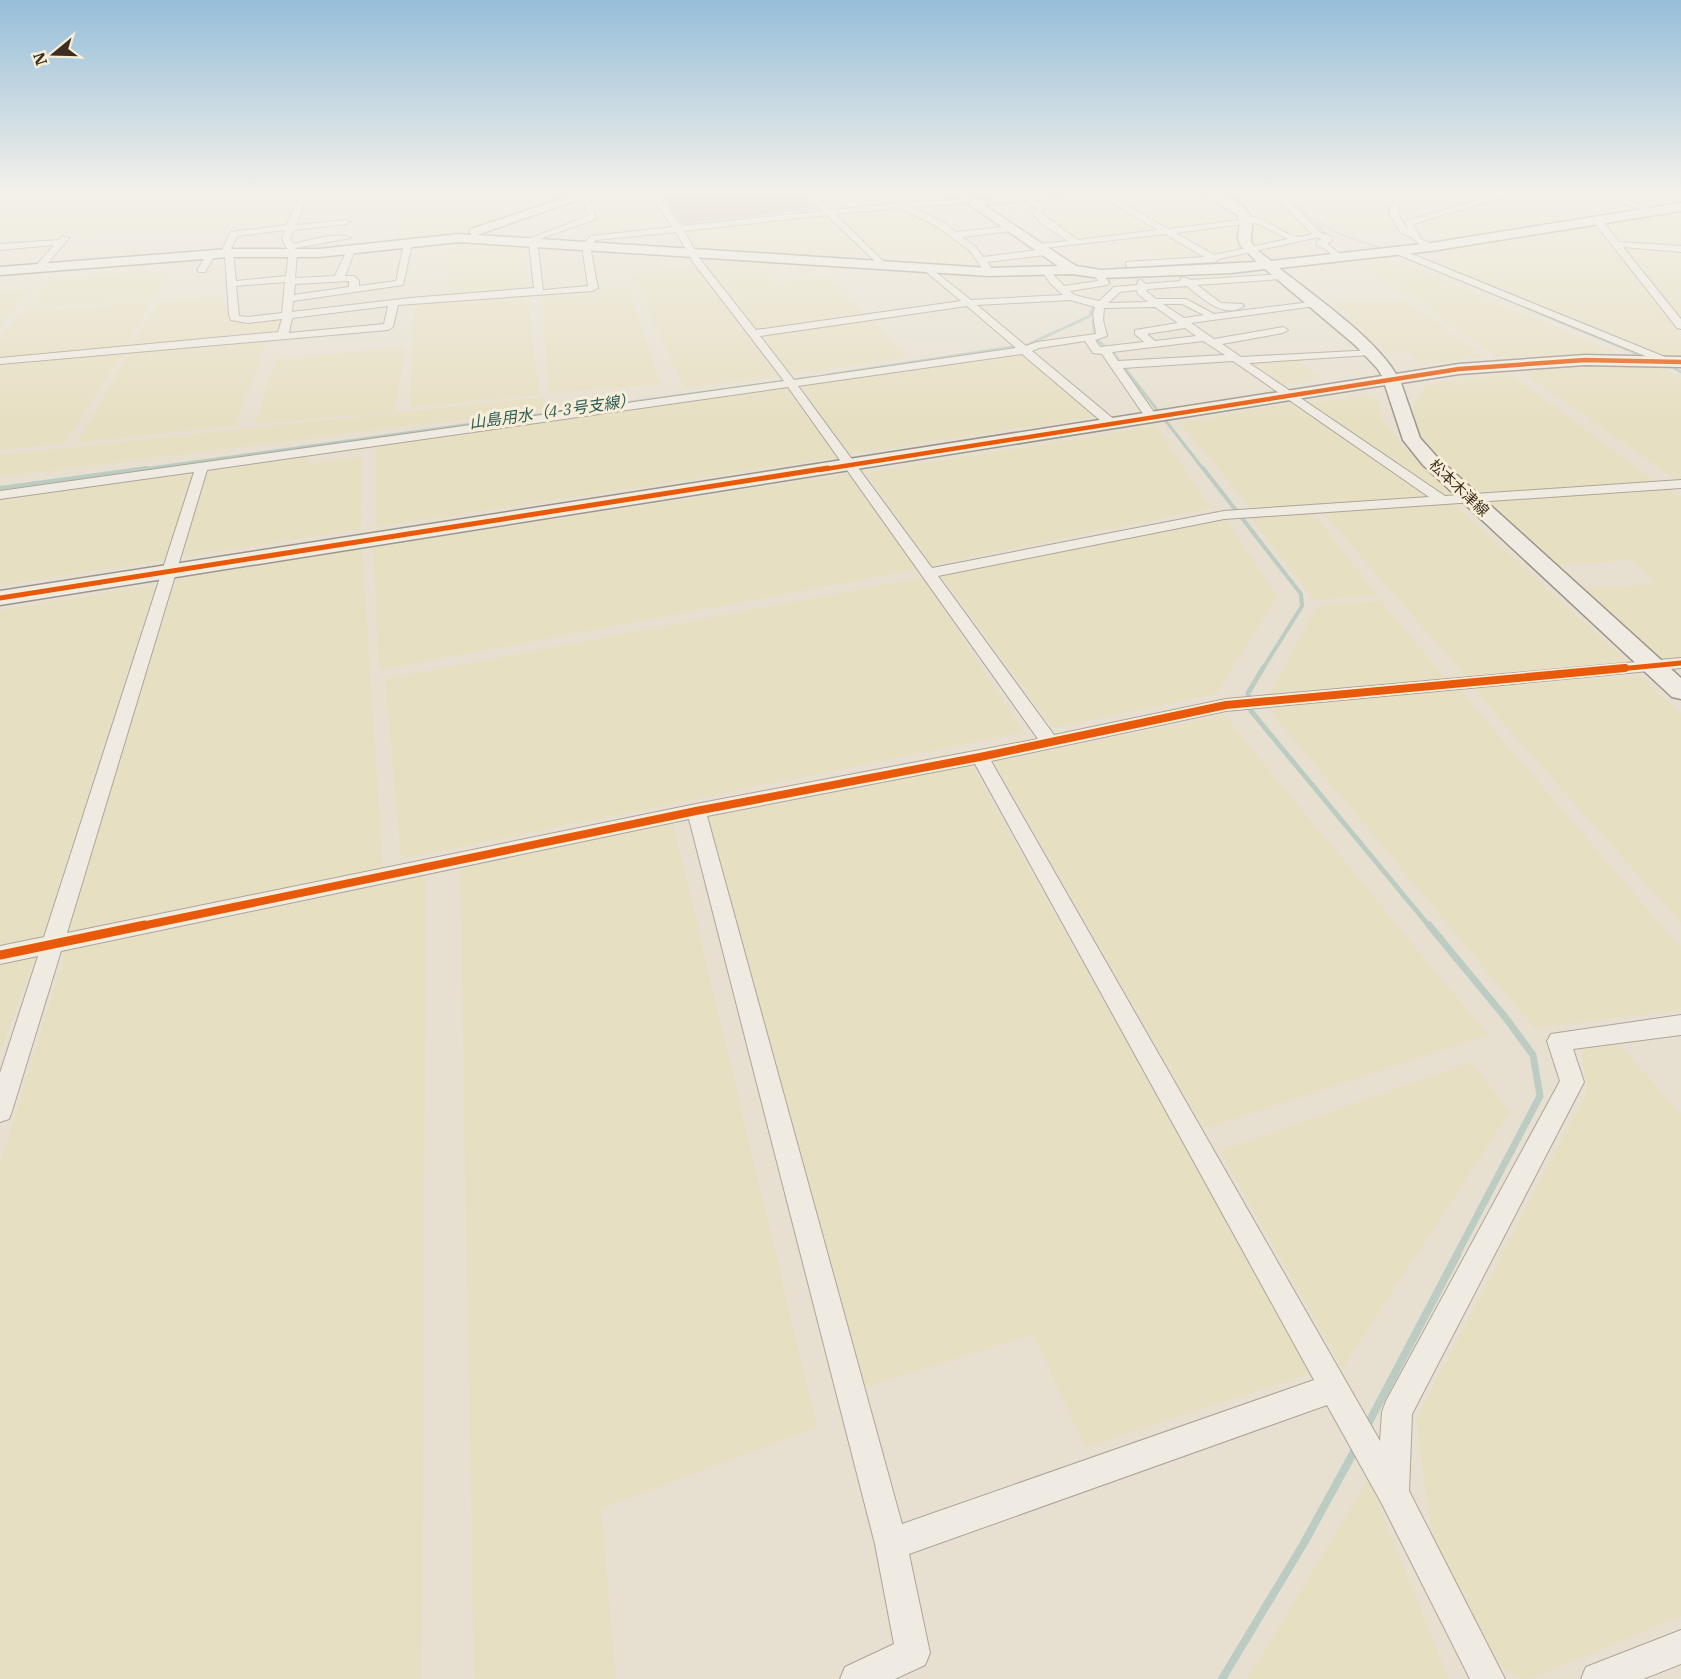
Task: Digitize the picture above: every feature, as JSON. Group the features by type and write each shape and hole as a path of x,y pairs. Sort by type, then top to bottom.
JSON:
{"main road":[{"path":"0,271 21,269"},
{"path":"949,269 989,272 1072,270 1105,274 1125,269"},
{"name":"松本木津線","path":"1273,269 1370,352 1392,380 1401,413 1412,440 1430,461 1681,691"},
{"path":"0,598 1505,364 1585,360 1674,362"}],"street":[{"path":"227,269 232,284 235,318 248,320 394,303 593,288 590,269"},
{"path":"0,361 282,336 287,317 290,269"},
{"path":"339,278 341,269"},
{"path":"288,299 390,286 401,282 403,269"},
{"path":"535,269 538,291"},
{"path":"705,269 930,573 1050,742"},
{"path":"930,269 1113,424"},
{"path":"1132,269 1144,288"},
{"path":"1172,269 1189,285 1219,306 1239,306 1245,313"},
{"path":"1228,269 1241,279"},
{"path":"1443,269 1674,362"},
{"path":"1637,269 1681,326"},
{"path":"1047,271 1067,293 1098,305 1127,308 1174,299 1190,301 1207,298"},
{"path":"752,334 970,303 1067,293 1104,283 1105,274"},
{"path":"1159,417 1108,350 1096,314 1098,305 1117,289 1282,276"},
{"path":"232,284 351,278 354,281 354,290"},
{"path":"1144,288 1141,292 1208,340 1442,500"},
{"path":"1190,301 1214,317"},
{"path":"282,337 388,327 394,303"},
{"path":"1165,361 1139,332 1214,317 1315,303"},
{"path":"1261,310 1312,357"},
{"path":"0,495 1102,336"},
{"path":"1088,338 1098,351 1150,344 1290,337"},
{"path":"1119,364 1312,357 1370,352"},
{"path":"0,1111 202,467"},
{"path":"930,573 1238,514 1681,484"},
{"path":"0,955 696,811 980,757 1244,703 1681,663"},
{"path":"980,757 1393,1493 1488,1679"},
{"path":"696,811 891,1544 913,1653 857,1679"},
{"path":"1393,1493 1397,1412 1572,1083 1559,1041 1681,1025"},
{"path":"891,1544 1334,1388"},
{"path":"1598,1679 1681,1647"}],"shaded area":[{"path":"171,269 154,299 24,310 51,278"},
{"path":"447,269 525,269 526,288 445,295"},
{"path":"668,269 697,269 777,376 685,388 630,274"},
{"path":"710,269 766,269 776,282 828,276 867,316 756,331"},
{"path":"1370,269 1418,269 1615,352 1497,357"},
{"path":"1455,269 1630,269 1681,337 1681,355 1657,354 1458,273"},
{"path":"1642,269 1681,269 1681,318"},
{"path":"628,287 661,384 549,393 541,294"},
{"path":"32,289 0,326 0,292"},
{"path":"528,293 539,395 410,407 414,302"},
{"path":"221,295 230,321 248,323 283,320 276,334 132,346 159,300"},
{"path":"1403,298 1484,357 1423,364 1406,350 1385,351 1345,318 1350,317 1332,302"},
{"path":"152,301 125,347 0,359 0,338 21,312"},
{"path":"870,319 908,358 789,374 759,334"},
{"path":"268,338 235,425 77,443 130,351"},
{"path":"406,346 394,412 255,424 276,360"},
{"path":"124,351 65,443 0,450 0,363"},
{"path":"1024,353 1098,416 850,454 798,385"},
{"path":"1301,360 1320,379 1280,386 1244,362"},
{"path":"1597,367 1661,368 1681,377 1681,480 1677,480 1526,375 1531,371"},
{"path":"1510,373 1654,481 1479,494 1423,445 1411,422 1416,399 1426,385"},
{"path":"789,386 839,457 375,527 376,446"},
{"path":"1364,395 1379,400 1382,419 1404,447 1457,496 1438,495 1308,403"},
{"path":"544,397 546,409 0,477 0,455"},
{"path":"1291,403 1426,496 1425,499 1252,509 1180,423"},
{"path":"1156,426 1211,508 931,565 866,473"},
{"path":"307,454 307,464 362,457 361,529 181,557 209,468"},
{"path":"194,470 165,560 0,585 0,497"},
{"path":"849,474 919,569 379,670 373,547"},
{"path":"1665,486 1681,497 1681,658 1658,660 1582,589 1658,584 1630,560 1555,566 1486,501"},
{"path":"1454,504 1626,661 1465,676 1322,512"},
{"path":"1313,513 1377,595 1314,600 1250,517"},
{"path":"1226,519 1277,597 1216,694 1053,728 940,575"},
{"path":"362,549 383,868 67,932 176,579"},
{"path":"924,577 1023,732 401,859 385,679"},
{"path":"156,585 42,938 0,947 0,610"},
{"path":"1381,601 1445,678 1270,693 1317,606"},
{"path":"1640,676 1681,714 1681,924 1472,688"},
{"path":"1459,689 1681,948 1681,1010 1534,1028 1268,709"},
{"path":"1224,715 1488,1035 1204,1129 994,762"},
{"path":"971,764 1312,1373 1085,1447 1033,1334 861,1389 700,816"},
{"path":"673,823 817,1427 601,1509 616,1679 474,1679 460,869"},
{"path":"426,876 422,1679 0,1679 0,1164 66,950"},
{"path":"37,953 0,1053 0,961"},
{"path":"1620,1045 1681,1114 1681,1616 1530,1679 1521,1679 1492,1661 1433,1544 1416,1419 1587,1091 1581,1050"},
{"path":"1471,1062 1510,1112 1342,1369 1220,1151"},
{"path":"1368,1479 1449,1679 1247,1679"}],"waterway":[{"path":"1111,284 1105,276 1114,269"},
{"path":"1434,269 1541,314"},
{"name":"山島用水（4-3号支線）","path":"1091,314 1093,307"},
{"name":"山島用水（4-3号支線）","path":"828,375 1027,345 1090,316 1091,312"},
{"path":"1537,312 1636,353"},
{"path":"1093,321 1095,335"},
{"path":"1097,340 1112,352 1204,470"},
{"path":"1675,369 1681,372"},
{"name":"山島用水（4-3号支線）","path":"136,470 816,377"},
{"name":"山島用水（4-3号支線）","path":"0,488 147,468"},
{"path":"1203,468 1301,594 1302,606 1262,670"},
{"path":"1263,668 1248,693 1251,711 1430,927"},
{"path":"1429,925 1505,1017 1533,1055 1540,1096 1456,1256"},
{"path":"1367,1426 1457,1255"},
{"path":"1222,1679 1304,1543 1356,1448"}],"cycle path":[{"path":"0,598 1459,369 1585,360 1681,362"},
{"path":"0,955 696,811 980,757 1226,705 1681,663"}]}
